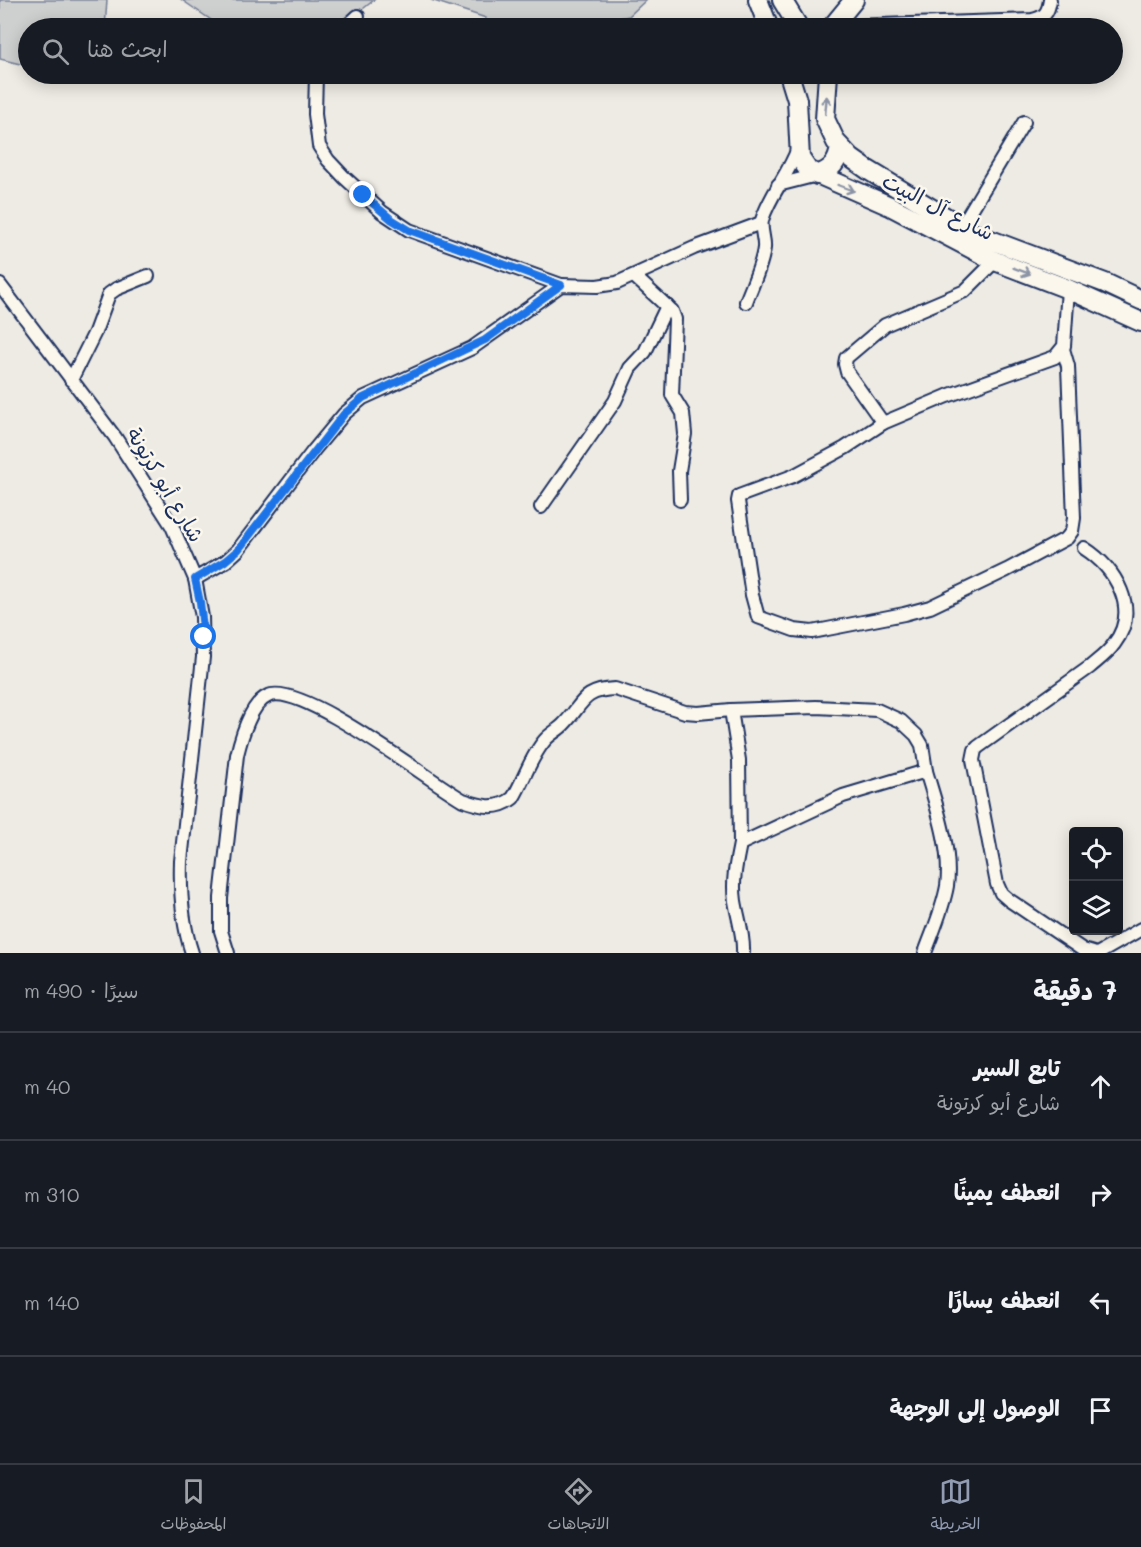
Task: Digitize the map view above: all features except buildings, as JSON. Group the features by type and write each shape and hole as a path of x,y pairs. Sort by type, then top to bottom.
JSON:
{"street":[{"path":"758,0 765,18"},
{"path":"782,0 793,18"},
{"path":"851,18 855,0"},
{"path":"840,18 855,0"},
{"path":"1037,18 1048,11 1050,0"},
{"path":"316,84 315,114 319,146 344,177 382,212 409,230 561,285 609,285 635,277 694,248 761,223"},
{"name":"شارع آل البيت","path":"793,84 797,100 798,148 803,165 808,170 892,207 995,261 1068,289 1141,322"},
{"name":"شارع آل البيت","path":"829,84 825,119 828,129 850,158 972,233 1139,295"},
{"path":"961,226 1024,123"},
{"path":"778,185 826,172 834,166 839,157 840,147"},
{"path":"746,302 763,253 764,239 761,223 798,148"},
{"path":"883,423 847,372 846,358 885,325 965,291 995,261"},
{"path":"70,380 95,332 109,294 148,276"},
{"path":"635,277 667,306 675,319 672,395 684,417 685,434 679,471 680,500"},
{"path":"195,579 225,561 238,550 314,450 356,403 472,348 561,285"},
{"name":"شارع أبو كرتونة","path":"1,287 70,380 116,437 172,526 195,579 202,618 203,657 180,881 185,926 192,953"},
{"path":"1063,349 1049,360 947,396 883,423 793,476 738,497 752,595 758,617 794,630 812,632 923,610 1067,538 1072,531 1074,518 1068,366 1063,349 1068,289"},
{"path":"541,507 615,401 630,368 645,352 667,306"},
{"path":"1084,549 1104,563 1119,584 1125,616 1119,637 1090,667 978,747 973,760 997,884 1001,893 1073,944 1092,953"},
{"path":"228,953 221,931 221,898 237,755 252,713 266,696 283,694 312,704 342,721 462,800 494,807 508,803 513,798 545,740 564,724 578,704 590,694 606,689 615,689 685,712 816,707 877,710 901,721 916,735 922,746 926,771 942,831 947,866 947,881 942,904 925,953"},
{"path":"731,710 739,760 740,844 733,877 743,953"},
{"path":"740,844 843,796 926,771"},
{"path":"1099,953 1141,929"}],"shaded area":[{"path":"0,0 107,0 106,18 18,18 18,64 0,59"},
{"path":"182,0 374,0 352,18 208,18"},
{"path":"431,0 646,0 629,16 618,18 486,18"}],"route":[{"path":"204,637 195,579 225,561 238,550 344,414 363,398 472,348 561,285 409,230 391,219 363,195"}]}
